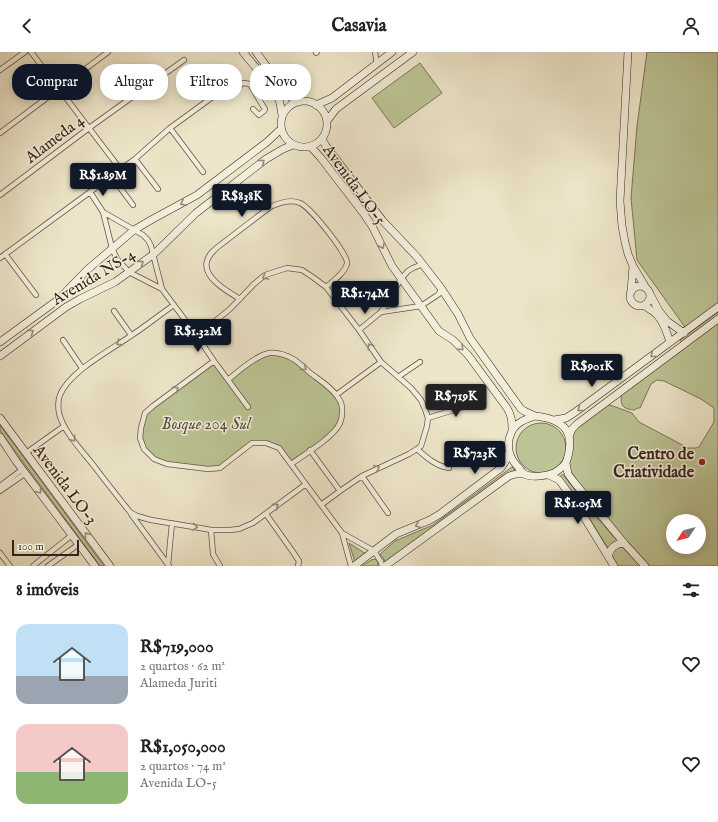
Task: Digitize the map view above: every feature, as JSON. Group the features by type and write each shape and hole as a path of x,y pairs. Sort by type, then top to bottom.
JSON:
{"street":[{"path":"0,70 25,52"},
{"path":"31,52 40,64"},
{"path":"92,64 108,52"},
{"path":"244,52 273,91 281,106 282,115"},
{"path":"256,52 288,95 298,102"},
{"path":"375,52 377,64"},
{"path":"316,105 332,98 392,52"},
{"path":"327,122 336,109 413,52"},
{"path":"628,52 620,201 625,242 633,266 664,318 671,325 684,333"},
{"name":"Alameda 4","path":"0,195 89,128 184,60"},
{"path":"0,258 112,177 170,128 214,96 228,94 243,83 250,84 265,109 259,114 253,109"},
{"path":"0,133 43,100"},
{"path":"68,100 121,170"},
{"path":"308,101 316,105 324,112 327,122 326,133 317,144 311,147 305,148 293,145 285,138 281,129 280,123 282,115 292,104 298,102 308,101"},
{"path":"170,128 203,172"},
{"name":"Avenida NS-4","path":"0,342 59,299 87,270 134,230 197,196 267,142 281,129"},
{"name":"Avenida LO-5","path":"322,139 376,213 423,264 441,288 458,314 470,338 515,400 524,411 535,416"},
{"name":"Avenida NS-4","path":"0,356 66,307 115,282 154,254 201,209 266,159 293,145"},
{"name":"Avenida LO-5","path":"311,147 364,214 401,279 439,331 453,340 468,355 507,408 512,419 512,431"},
{"path":"135,159 158,189"},
{"path":"112,177 133,205"},
{"path":"90,192 103,212 116,258 129,272 162,289 248,407"},
{"path":"240,299 227,291 210,276 206,268 207,262 213,251 219,246 270,207 280,203 295,201 302,203 316,216 345,256 347,261 344,269 326,287"},
{"path":"103,212 143,235 148,240 154,254 162,289"},
{"path":"5,254 36,295"},
{"path":"359,330 381,312 401,279 408,271 423,264"},
{"path":"633,266 630,297 632,303 638,306 644,305 648,302 648,291"},
{"path":"197,336 222,316 265,275 287,268 302,270 326,287 381,362 411,388 421,400 428,418 428,426 421,446 397,460 362,476 340,490 321,505"},
{"path":"631,291 638,286 642,286 648,291"},
{"path":"381,312 421,306 439,294 441,288"},
{"path":"169,566 64,426 59,414 58,404 65,386 82,368 174,304"},
{"path":"644,305 656,313 664,325 670,342"},
{"path":"554,420 566,418 574,413 718,307"},
{"path":"114,311 131,335"},
{"path":"645,566 624,543 568,474 566,463 569,448 569,437 576,424 718,319"},
{"path":"63,340 82,368"},
{"path":"228,380 239,370 259,357 269,353 282,354 295,360 331,389 340,399 342,412 340,423 333,433 291,464"},
{"path":"214,361 145,413 140,438 144,448 154,459 167,464 208,469 220,468 252,443 266,443 279,448 342,533 353,566 389,538 430,520 454,504 500,468 505,462 509,453 512,431 522,421 535,416 554,420 562,425 569,437"},
{"path":"336,395 381,362"},
{"path":"398,377 420,362"},
{"path":"428,418 460,408 476,399"},
{"name":"Avenida LO-3","path":"0,418 110,566"},
{"path":"26,454 64,426"},
{"name":"Avenida LO-3","path":"0,437 95,566"},
{"path":"417,449 433,463 441,467 449,468"},
{"path":"310,450 340,490"},
{"path":"509,453 515,465 524,474"},
{"path":"385,566 509,476 516,474 538,476 549,475 557,471 566,463"},
{"path":"0,486 24,471"},
{"path":"0,492 24,471"},
{"path":"549,475 559,480 578,506 614,566"},
{"path":"362,476 388,513"},
{"path":"130,512 137,516 151,520 212,530 239,529 253,523 306,484"},
{"path":"266,514 293,552 298,561 298,566"},
{"path":"169,566 172,523"},
{"path":"212,530 213,554 220,566"},
{"path":"342,533 374,551 382,566"},
{"path":"33,566 72,535"},
{"path":"608,556 616,544 624,543"},
{"path":"48,566 79,544"},
{"path":"0,553 10,566"}],"green space":[{"path":"647,52 718,52 718,307 687,330 637,260 631,198 637,126"},
{"path":"420,63 442,93 394,128 372,98"},
{"path":"718,312 718,566 646,566 569,473 569,457 573,430 608,405 632,413 639,422 688,448 699,447 714,422 714,408 701,399 664,381 657,380 651,384 640,408 634,410 626,408 621,403 622,392 684,346 680,340"},
{"name":"Bosque 204 Sul","path":"269,353 295,360 340,399 342,412 340,423 333,433 291,464 279,448 265,443 252,443 220,468 167,464 154,459 144,449 140,438 145,413 214,361 228,380 239,370"},
{"path":"536,423 546,423 559,430 566,443 566,453 559,466 546,473 536,473 527,469 520,462 516,453 516,443 520,434 527,427"},
{"path":"0,425 104,566 100,566 0,431"},
{"path":"512,467 515,470 385,563 383,558 379,555 395,541 433,525"},
{"path":"563,474 586,505 619,543 609,550 583,508 559,477"},
{"path":"349,543 366,554 355,562"},
{"path":"622,546 640,566 618,566 611,554 615,548"},
{"path":"375,559 378,562 378,566 362,566 371,560"}],"place":[{"name":"Centro de Criatividade","path":"702,462"}]}
